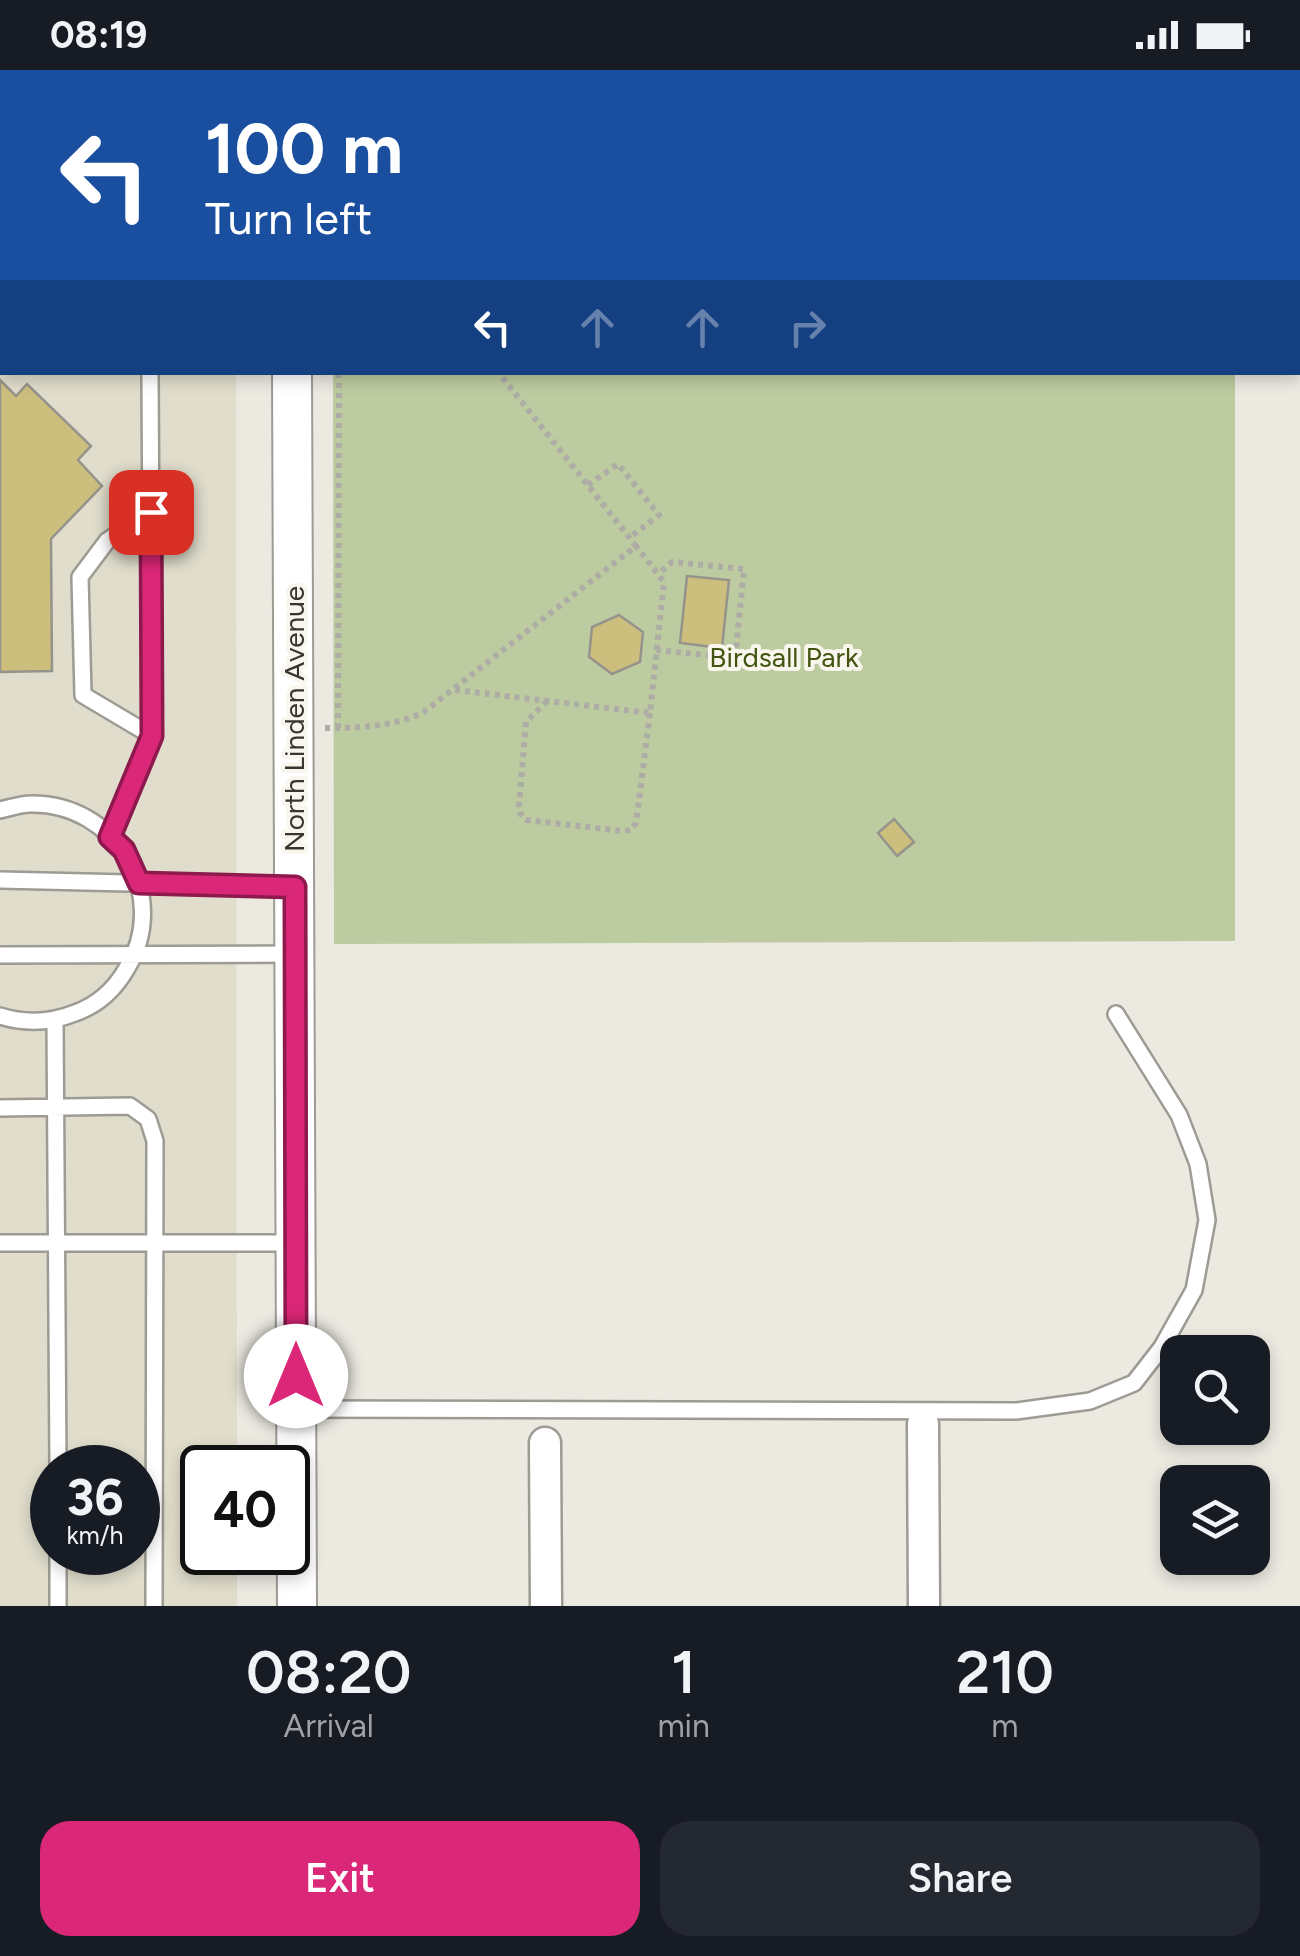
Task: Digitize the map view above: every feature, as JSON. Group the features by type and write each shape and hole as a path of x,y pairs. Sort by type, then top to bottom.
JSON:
{"street":[{"name":"North Linden Avenue","path":"292,375 297,1606"},
{"path":"923,1424 924,1606"},
{"path":"545,1443 546,1606"}],"lane":[{"path":"110,837 152,736 150,375"},
{"path":"151,512 108,541 80,577 82,696 152,736"},
{"path":"0,810 30,804 66,808 98,825 124,850 139,883 143,906 142,931 135,954 116,985 89,1008 55,1021 19,1022 0,1016"},
{"path":"0,880 295,887"},
{"path":"0,955 295,954"},
{"path":"296,1409 1016,1411 1090,1402 1134,1383 1162,1347 1194,1290 1207,1220 1198,1164 1179,1115 1116,1014"},
{"path":"55,1021 58,1445"},
{"path":"0,1108 130,1106 148,1120 155,1141 154,1606"},
{"path":"0,1243 296,1243"},
{"path":"58,1575 58,1606"}],"path":[{"path":"339,375 338,728 403,722 424,712 636,546"},
{"path":"500,375 664,582 636,823 631,830 526,820 520,813 526,722 548,700"},
{"path":"588,485 618,464 659,514 629,538"},
{"path":"656,650 735,658 744,569 672,562 658,574"},
{"path":"454,690 650,713"}],"shaded area":[{"path":"0,375 236,375 237,1445 180,1445 180,1575 237,1575 237,1606 0,1606"}],"green space":[{"name":"Birdsall Park","path":"333,375 1235,375 1235,941 334,944"}],"building":[{"path":"0,380 16,396 27,384 91,446 78,460 102,486 51,539 52,671 0,672"},
{"path":"687,576 729,580 722,648 680,643"},
{"path":"619,615 643,632 640,662 612,674 589,657 592,627"},
{"path":"894,819 914,842 897,856 878,833"}],"route":[{"path":"151,512 152,736 110,837 124,850 139,883 295,887 296,1376"}]}
